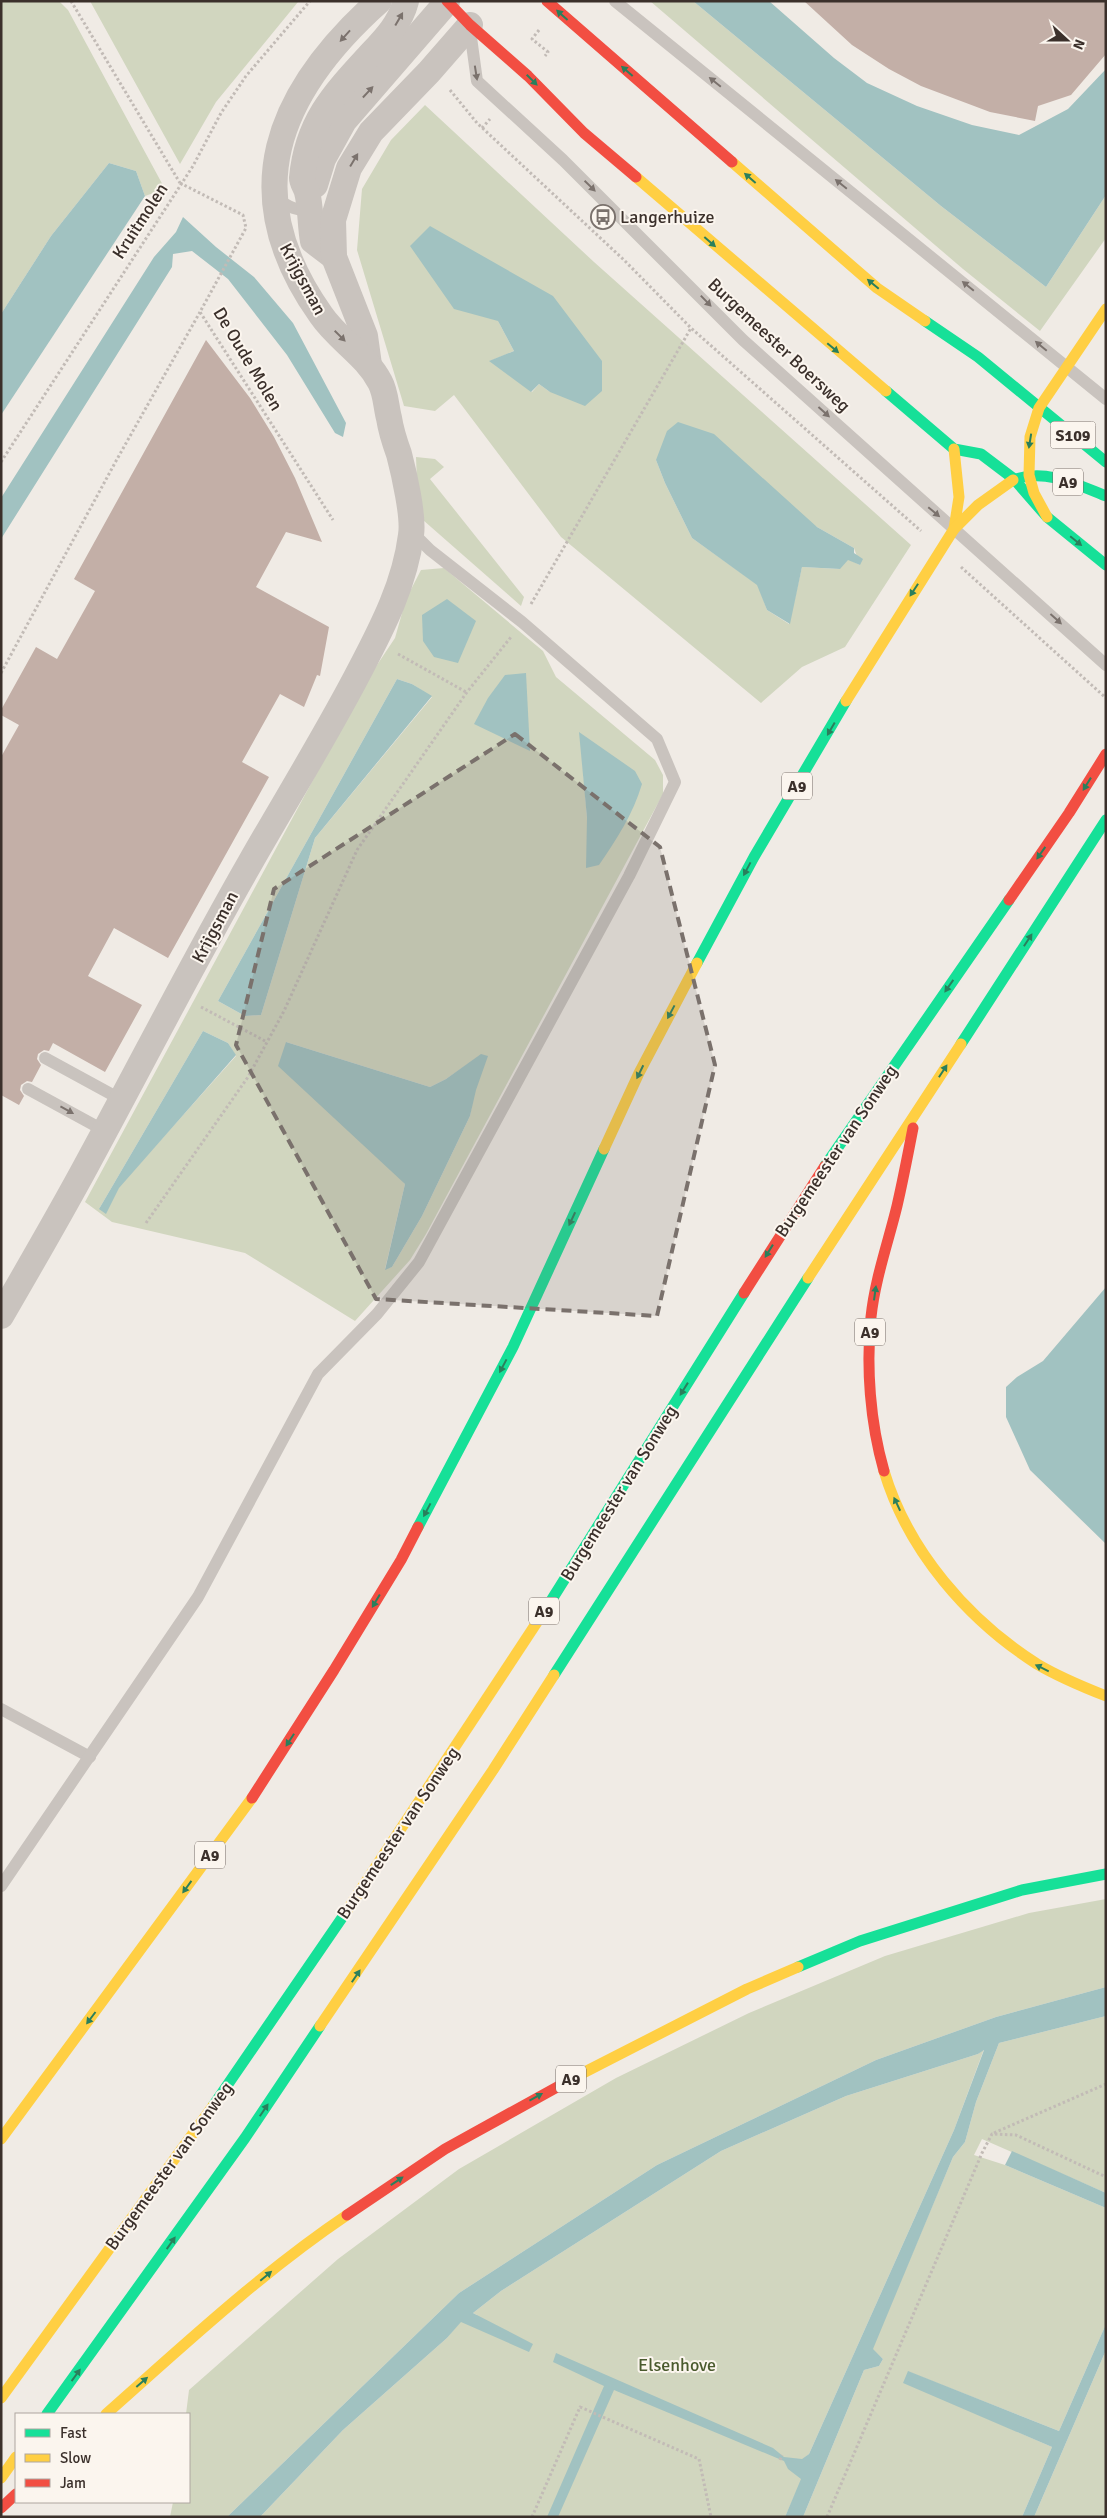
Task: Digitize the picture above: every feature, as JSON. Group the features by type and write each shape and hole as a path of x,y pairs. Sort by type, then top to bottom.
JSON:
{"main road":[{"name":"S109","path":"547,1 877,288 978,358 1106,462"},
{"name":"Burgemeester Boersweg","path":"447,2 528,76 605,152 954,449"},
{"name":"A9","path":"1047,517 1034,493 1029,475 1030,437 1039,408 1106,309"},
{"name":"A9","path":"954,449 958,497 954,529"},
{"path":"954,449 981,454 1014,479 1047,517 1106,565"},
{"name":"A9","path":"1,2139 262,1784 401,1560 513,1347 639,1073 754,857 866,667 954,529 972,510 1014,479 1029,475 1073,483 1106,496"},
{"name":"Burgemeester van Sonweg","path":"1,2398 210,2111 328,1938 577,1562 805,1194 1069,813 1106,754"},
{"name":"A9","path":"48,2413 244,2138 428,1868 1106,820"},
{"name":"A9","path":"916,1112 895,1216 877,1281 870,1330 869,1388 880,1450 895,1500 920,1547 959,1601 996,1635 1033,1663 1086,1689 1106,1696"},
{"name":"A9","path":"107,2413 311,2239 445,2149 551,2089 746,1989 860,1941 1022,1890 1106,1874"},
{"path":"1,2478 15,2458"},
{"path":"1,2508 15,2495"}],"street":[{"name":"Krijgsman","path":"1,1316 122,1100 248,864 341,708 398,592 412,532 403,469 389,422 382,385 369,364 322,317 288,259 280,235 274,169 292,107 310,77 359,20 379,1"},
{"name":"Krijgsman","path":"334,257 313,241 308,201 302,180 307,154 316,124 330,98 389,35 403,15 406,1"},
{"path":"308,201 316,184 323,159 344,121 447,2"},
{"name":"Krijgsman","path":"369,364 365,336 334,257 333,220 349,168 370,132 429,72 470,25"}],"lane":[{"path":"615,1 1106,399"},
{"name":"Burgemeester Boersweg","path":"470,25 477,81 563,160 743,340 1106,665"},
{"path":"282,138 295,138 304,147 307,154"},
{"path":"275,196 290,207 308,201 332,201 342,192"},
{"path":"1,1886 198,1597 318,1374 377,1314 419,1262 629,876 675,782 657,739 522,622 430,550 412,532"},
{"path":"45,1058 122,1100"},
{"path":"28,1089 105,1131"},
{"path":"1,1709 90,1757"}],"path":[{"path":"71,1 180,183"},
{"name":"Kruitmolen","path":"1,462 180,183 193,166 221,113 246,76 310,1"},
{"path":"429,72 447,86 477,123 624,260 691,328 1106,698"},
{"name":"De Oude Molen","path":"180,183 243,215 246,228 200,312 333,520"},
{"path":"1,673 116,461 200,312"},
{"path":"146,1223 248,1077 284,1011 357,850 466,692 508,643 522,622 691,328"},
{"path":"375,642 466,692"},
{"path":"178,995 267,1042"},
{"path":"827,2517 982,2153 992,2134 1106,2084"},
{"path":"992,2134 1016,2135 1106,2177"},
{"path":"532,2517 580,2407 699,2459 711,2517"},
{"path":"780,2460 782,2455"}],"highlighted area":[{"path":"515,734 660,847 715,1065 657,1316 376,1299 236,1045 274,889"}],"green space":[{"path":"1,1 59,1 68,10 165,189 145,196 136,171 109,163 51,236 1,314"},
{"path":"90,1 298,2 216,102 180,164"},
{"path":"650,1 693,1 941,206 1046,287 1106,195 1106,238 1040,331 963,269"},
{"path":"425,105 594,262 911,545 845,647 802,667 761,703 561,537 454,395 435,411 404,406 357,250 362,189 391,140","holes":["498,321 550,392 539,384 532,392 490,361 514,351","656,460 817,527 854,548 860,565 848,559 839,569 802,567 789,624 767,610 758,585 692,538"]},
{"path":"416,457 435,459 444,467 430,479 524,597 521,606 423,520 417,482"},
{"path":"444,568 543,651 556,677 655,760 663,775 663,794 426,1234 410,1260 355,1321 245,1253 112,1222 85,1202 367,680 395,638 406,599 421,570","holes":["397,679 412,684 432,697 315,838 261,1015 245,1016 218,1001","580,732 599,864 587,867 587,818","203,1031 228,1043 236,1056 99,1209","286,1042 430,1087 446,1079 481,1055 470,1116 422,1216 392,1267 385,1269 405,1184"]},
{"path":"1106,1899 1106,1987 996,2017 876,2060 657,2165 459,2293 227,2517 170,2517 173,2503 190,2503 190,2413 186,2413 189,2390 338,2259 459,2169 616,2078 749,2013 885,1956 1029,1913"},
{"path":"1106,2016 1106,2193 982,2139 974,2155 1005,2165 1106,2208 1106,2324 1059,2431 909,2372 904,2382 1052,2447 1022,2517 803,2517 864,2370 879,2366 883,2359 872,2349 953,2157 965,2142 976,2102 999,2043"},
{"name":"Elsenhove","path":"984,2049 954,2130 809,2454 793,2472 802,2479 785,2517 260,2517 343,2430 447,2338 461,2321 477,2315 473,2313 501,2291 721,2151 846,2096 978,2054"},
{"path":"1106,2350 1106,2517 1034,2517"}],"water":[{"path":"693,1 769,1 834,58 867,83 917,106 972,125 1019,135 1068,109 1106,69 1106,195 1046,287 941,206"},
{"path":"109,163 136,171 145,196 1,415 1,314 51,236"},
{"path":"183,217 216,247 254,277 293,323 346,423 343,437 335,433 287,355 228,279 192,251 173,254 172,267 1,539 1,498 154,257 176,232"},
{"path":"430,226 553,296 602,361 602,391 585,406 550,392 539,384 531,392 489,361 514,351 498,321 454,309 410,246"},
{"path":"678,422 714,434 817,527 854,548 854,553 863,559 860,565 848,560 840,569 802,567 790,624 767,610 757,585 692,538 665,483 656,460 667,431"},
{"path":"447,599 476,621 458,663 434,657 423,641 422,615"},
{"path":"526,673 530,751 474,724 488,698 505,675"},
{"path":"397,679 412,684 432,696 315,838 261,1015 245,1016 218,1001"},
{"path":"579,732 635,771 642,784 629,816 606,855 599,865 586,868 587,818"},
{"path":"203,1031 228,1043 236,1055 119,1188 106,1214 99,1209"},
{"path":"286,1042 430,1087 446,1079 481,1054 488,1056 476,1090 470,1116 422,1216 392,1267 385,1270 405,1184 278,1066"},
{"path":"1106,1287 1106,1544 1030,1470 1006,1417 1006,1387 1017,1377 1043,1361"},
{"path":"1106,1987 1106,2016 999,2043 976,2102 965,2142 953,2157 873,2349 883,2359 879,2366 864,2370 803,2517 785,2517 801,2479 788,2469 784,2461 614,2390 558,2517 547,2517 604,2386 553,2362 556,2353 773,2448 784,2457 802,2459 809,2454 954,2130 984,2050 978,2054 846,2096 721,2151 501,2291 473,2313 533,2344 529,2352 461,2322 447,2338 343,2430 260,2517 227,2517 459,2293 657,2165 876,2060 996,2017"},
{"path":"1012,2151 1106,2193 1106,2208 1005,2165"},
{"path":"1106,2324 1106,2350 1034,2517 1022,2517 1052,2447 903,2383 908,2371 1059,2431"}],"building":[{"path":"804,1 1106,1 1106,54 1071,95 1038,106 1035,121 990,112 921,86 889,69 852,45"},
{"path":"206,340 250,398 274,437 295,478 322,542 286,532 256,587 329,627 320,676 317,675 304,707 280,694 242,762 269,777 168,958 114,928 88,976 142,1005 105,1072 53,1043 49,1051 44,1050 38,1054 37,1059 41,1065 32,1082 27,1081 21,1085 20,1090 24,1096 19,1105 1,1095 1,757 19,725 1,715 1,710 36,647 57,659 95,591 74,579"}],"traffic: fast":[{"path":"925,321 978,357 1106,462"},
{"path":"886,391 954,449 981,454 1014,479 1047,517 1106,565"},
{"path":"1013,480 1025,477 1049,477 1072,482 1106,496"},
{"path":"697,963 754,857 846,701"},
{"path":"961,1044 1106,820"},
{"path":"825,1166 1009,900"},
{"path":"418,1527 513,1347 604,1149"},
{"path":"554,1675 808,1278"},
{"path":"549,1604 744,1293"},
{"path":"798,1967 860,1941 1022,1890 1106,1874"},
{"path":"213,2106 346,1912"},
{"path":"48,2413 245,2138 320,2026"}],"traffic: slow":[{"path":"732,162 877,288 925,321"},
{"path":"636,177 886,391"},
{"path":"1047,517 1034,493 1029,475 1030,437 1039,408 1106,309"},
{"path":"954,449 959,497 954,529"},
{"path":"846,701 954,529 978,505 1013,480"},
{"path":"604,1149 639,1073 697,963"},
{"path":"808,1278 961,1044"},
{"path":"884,1471 908,1529 925,1556 965,1605 987,1627 1037,1664 1106,1696"},
{"path":"346,1912 549,1604"},
{"path":"320,2026 493,1770 554,1675"},
{"path":"1,2139 252,1798"},
{"path":"579,2075 747,1989 798,1967"},
{"path":"1,2398 213,2106"},
{"path":"107,2413 254,2285 315,2237 347,2215"},
{"path":"1,2478 15,2458"}],"traffic: jam":[{"path":"447,1 470,25 528,76 584,133 636,177"},
{"path":"547,1 732,162"},
{"path":"1009,900 1069,813 1106,754"},
{"path":"884,1471 875,1433 870,1394 869,1355 871,1317 875,1289 897,1206 913,1128"},
{"path":"744,1293 825,1166"},
{"path":"252,1798 334,1670 401,1560 418,1527"},
{"path":"347,2215 445,2149 579,2075"},
{"path":"1,2508 15,2495"}],"place":[{"name":"Langerhuize","path":"603,217"}]}
